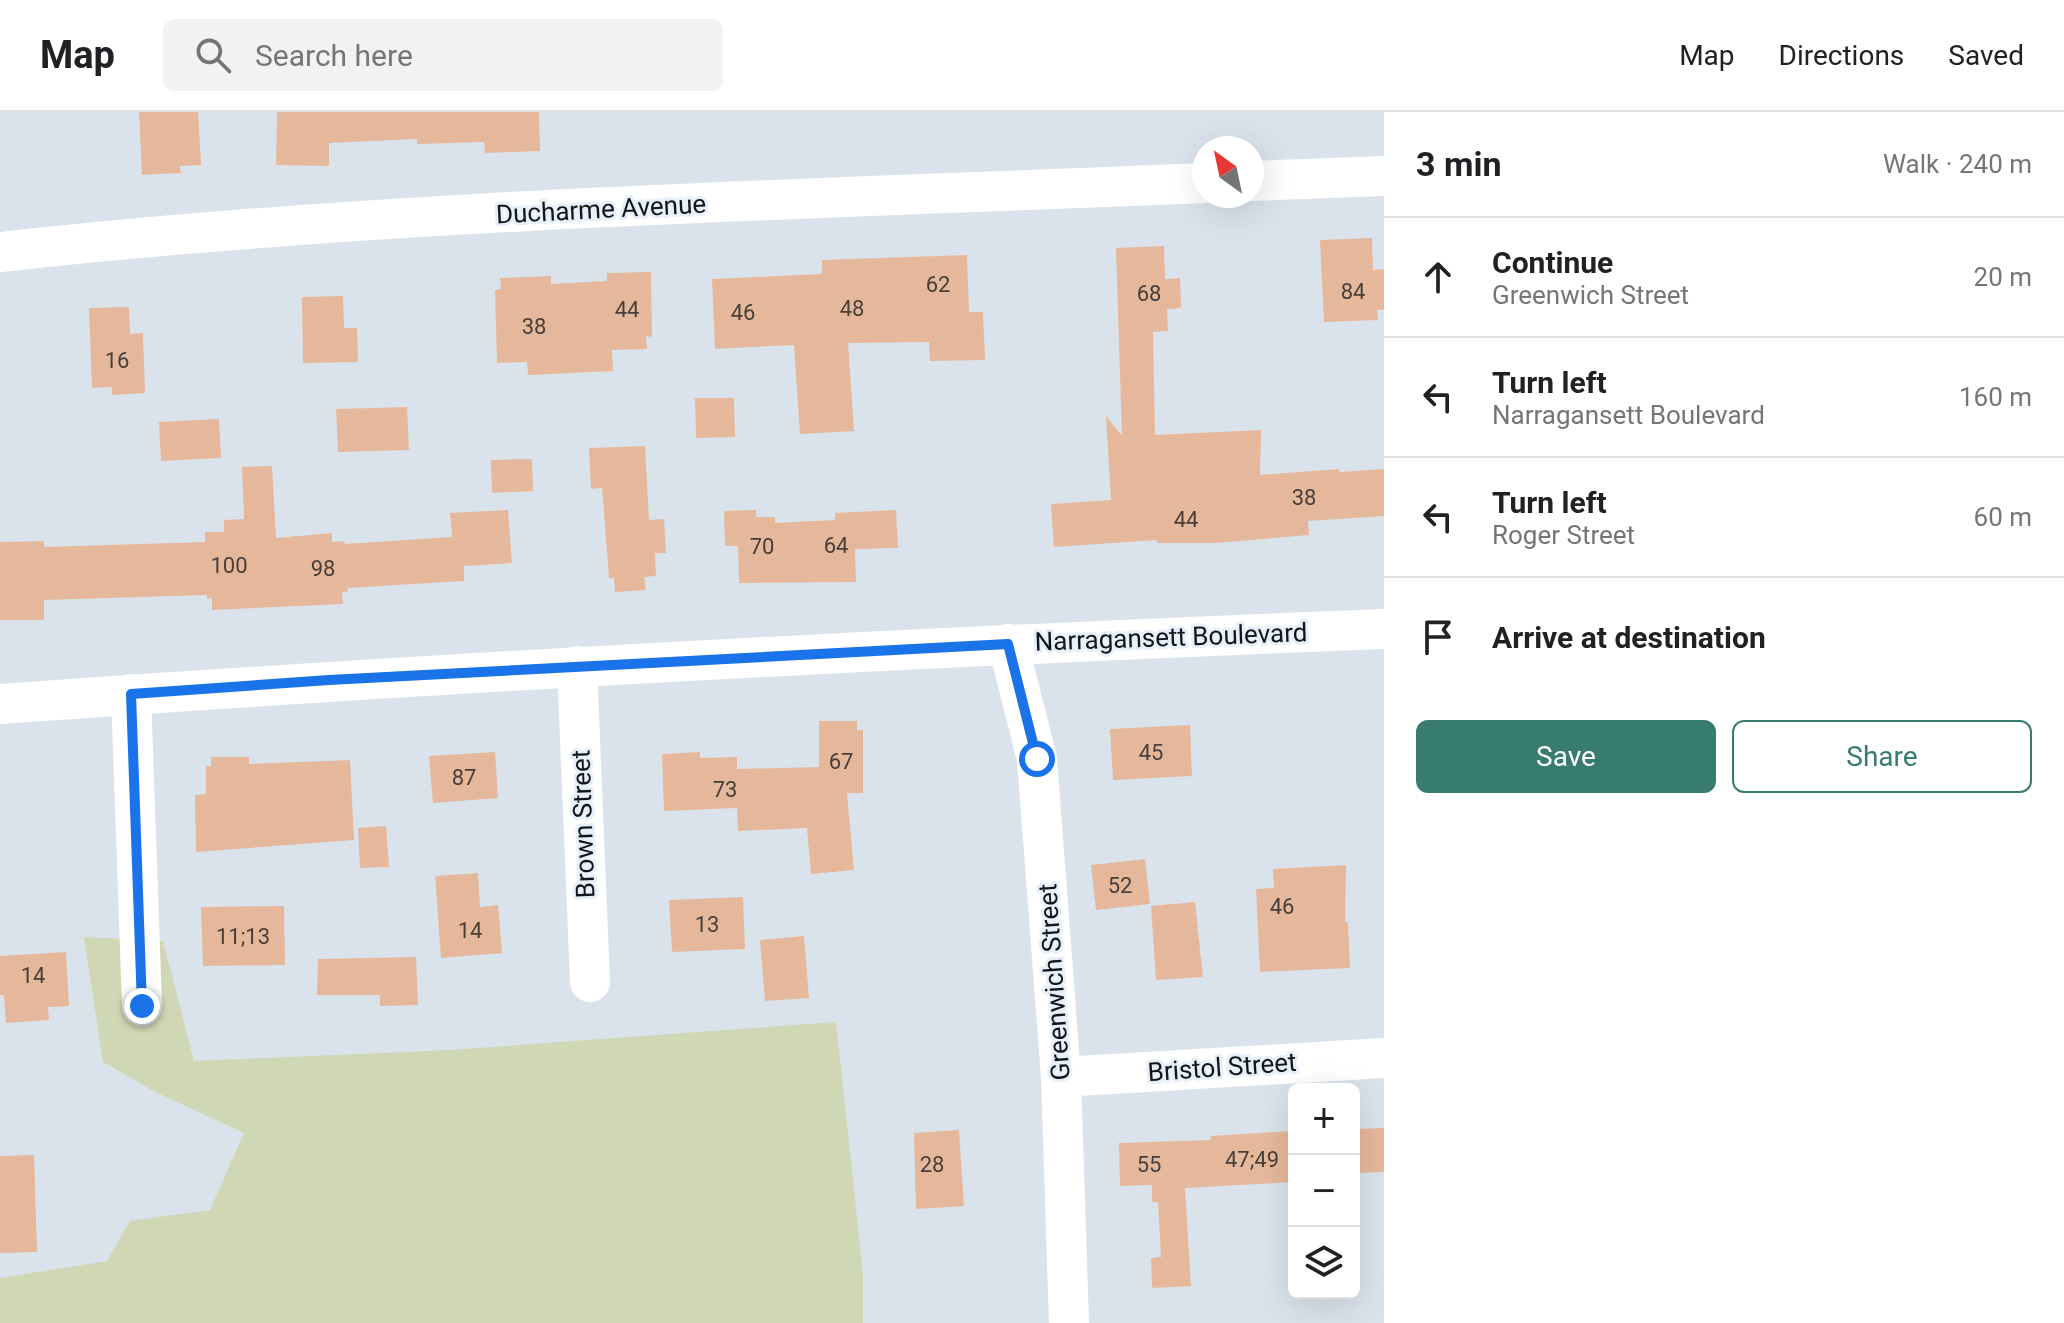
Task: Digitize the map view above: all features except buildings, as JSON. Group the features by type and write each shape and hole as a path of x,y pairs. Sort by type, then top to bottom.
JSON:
{"street":[{"path":"1264,181 1384,176"},
{"name":"Ducharme Avenue","path":"0,252 138,236 562,209 1192,183"},
{"name":"Narragansett Boulevard","path":"0,704 577,666 1384,629"},
{"name":"Greenwich Street","path":"1008,644 1037,759 1061,1077 1069,1323"},
{"name":"Brown Street","path":"577,666 590,982"},
{"path":"131,694 142,1006"},
{"name":"Bristol Street","path":"1061,1077 1384,1058"}],"green space":[{"path":"84,937 163,941 194,1061 450,1050 836,1022 863,1274 863,1323 0,1323 0,1278 107,1261 130,1221 210,1210 244,1133 157,1093 103,1062"}],"route":[{"path":"142,1006 131,694 329,680 1008,644 1037,759"}]}
